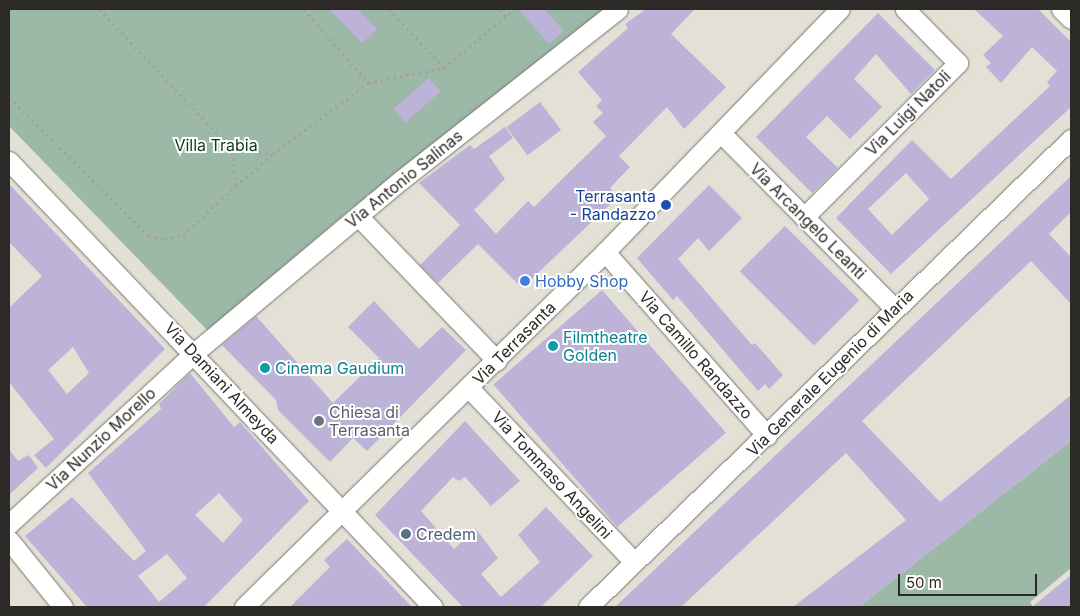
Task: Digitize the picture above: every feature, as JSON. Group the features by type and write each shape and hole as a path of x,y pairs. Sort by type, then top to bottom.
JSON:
{"street":[{"name":"Via Antonio Salinas","path":"194,353 358,216 618,9"},
{"name":"Via Terrasanta","path":"244,607 497,361 840,9"},
{"name":"Via Luigi Natoli","path":"804,217 958,64 905,9"},
{"path":"1062,9 1071,19"},
{"name":"Via Arcangelo Leanti","path":"721,133 895,309"},
{"name":"Via Generale Eugenio di Maria","path":"588,607 767,436 1071,139"},
{"name":"Via Damiani Almeyda","path":"9,161 434,607"},
{"path":"358,216 497,361"},
{"name":"Via Camillo Randazzo","path":"605,252 767,436"},
{"name":"Via Nunzio Morello","path":"9,524 194,353"},
{"name":"Via Tommaso Angelini","path":"469,388 634,562"},
{"path":"9,540 63,607"}],"path":[{"path":"99,9 233,150 236,186"},
{"path":"304,9 368,83"},
{"path":"389,9 444,68"},
{"path":"500,9 506,17"},
{"path":"9,97 148,235 165,239 183,235 273,154 368,83 444,68 515,9"},
{"path":"233,150 273,154"}],"green space":[{"name":"Villa Trabia","path":"9,9 605,9 351,209 208,331 9,126"},
{"path":"1071,441 1071,568 1030,602 1033,607 859,607"}],"building":[{"path":"329,9 357,9 377,29 362,43"},
{"path":"518,9 544,9 564,31 549,44"},
{"path":"646,9 695,9 671,34 726,87 684,129 667,107 619,156 630,167 610,188 618,197 522,288 478,244 438,283 420,265 460,225 419,183 470,145 474,149 505,127 513,138 489,156 505,179 474,210 496,234 528,201 534,207 606,136 593,122 603,113 596,106 602,100 578,72 628,28 625,24"},
{"path":"974,9 1038,9 1071,42 1071,107 891,274 836,218 912,140 951,179 1050,86 1047,82 1057,71 1032,47 1001,83 986,67 991,63 983,55 1003,36","holes":["906,173 929,199 892,235 868,209"]},
{"path":"878,13 935,70 911,94 876,54 854,79 882,107 850,139 827,116 806,137 838,168 812,193 756,137"},
{"path":"429,78 441,92 405,122 394,109"},
{"path":"540,102 561,130 528,155 506,127"},
{"path":"1071,176 1071,212 1049,234 1071,257 1071,304 1031,261 862,421 940,502 1071,395 1071,441 859,607 793,607 906,520 846,453 681,607 615,607"},
{"path":"9,184 165,349 46,468 34,455 54,439 9,382 9,308 42,276 9,242","holes":["73,347 89,373 67,394 48,370"]},
{"path":"709,185 742,218 709,251 698,238 678,259 752,345 755,343 783,375 769,389 765,384 758,391 677,296 673,300 637,258"},
{"path":"785,226 859,300 814,346 740,271"},
{"path":"602,290 726,433 617,527 493,384"},
{"path":"374,301 419,349 442,327 466,350 367,451 353,438 330,462 278,410 276,400 222,345 256,316 333,403 379,358 348,327"},
{"path":"190,373 234,427 240,422 309,501 204,607 87,607 25,536 72,497 134,561 146,551 88,473 161,409 159,404","holes":["219,493 243,520 223,543 195,515","167,554 187,578 159,602 138,576"]},
{"path":"465,421 520,481 491,506 465,477 459,481 453,477 421,511 454,549 476,529 498,558 481,574 501,597 540,562 518,535 546,507 593,556 541,607 463,607 375,515"},
{"path":"9,449 18,461 29,455 38,468 9,495"},
{"path":"347,539 412,607 290,607 330,567 324,560"},
{"path":"1071,575 1071,607 1032,607"}],"place":[{"name":"Terrasanta - Randazzo","path":"666,205"},
{"name":"Hobby Shop","path":"525,281"},
{"name":"Filmtheatre Golden","path":"553,346"},
{"name":"Cinema Gaudium","path":"265,368"},
{"name":"Chiesa di Terrasanta","path":"319,421"},
{"name":"Credem","path":"406,534"}]}
